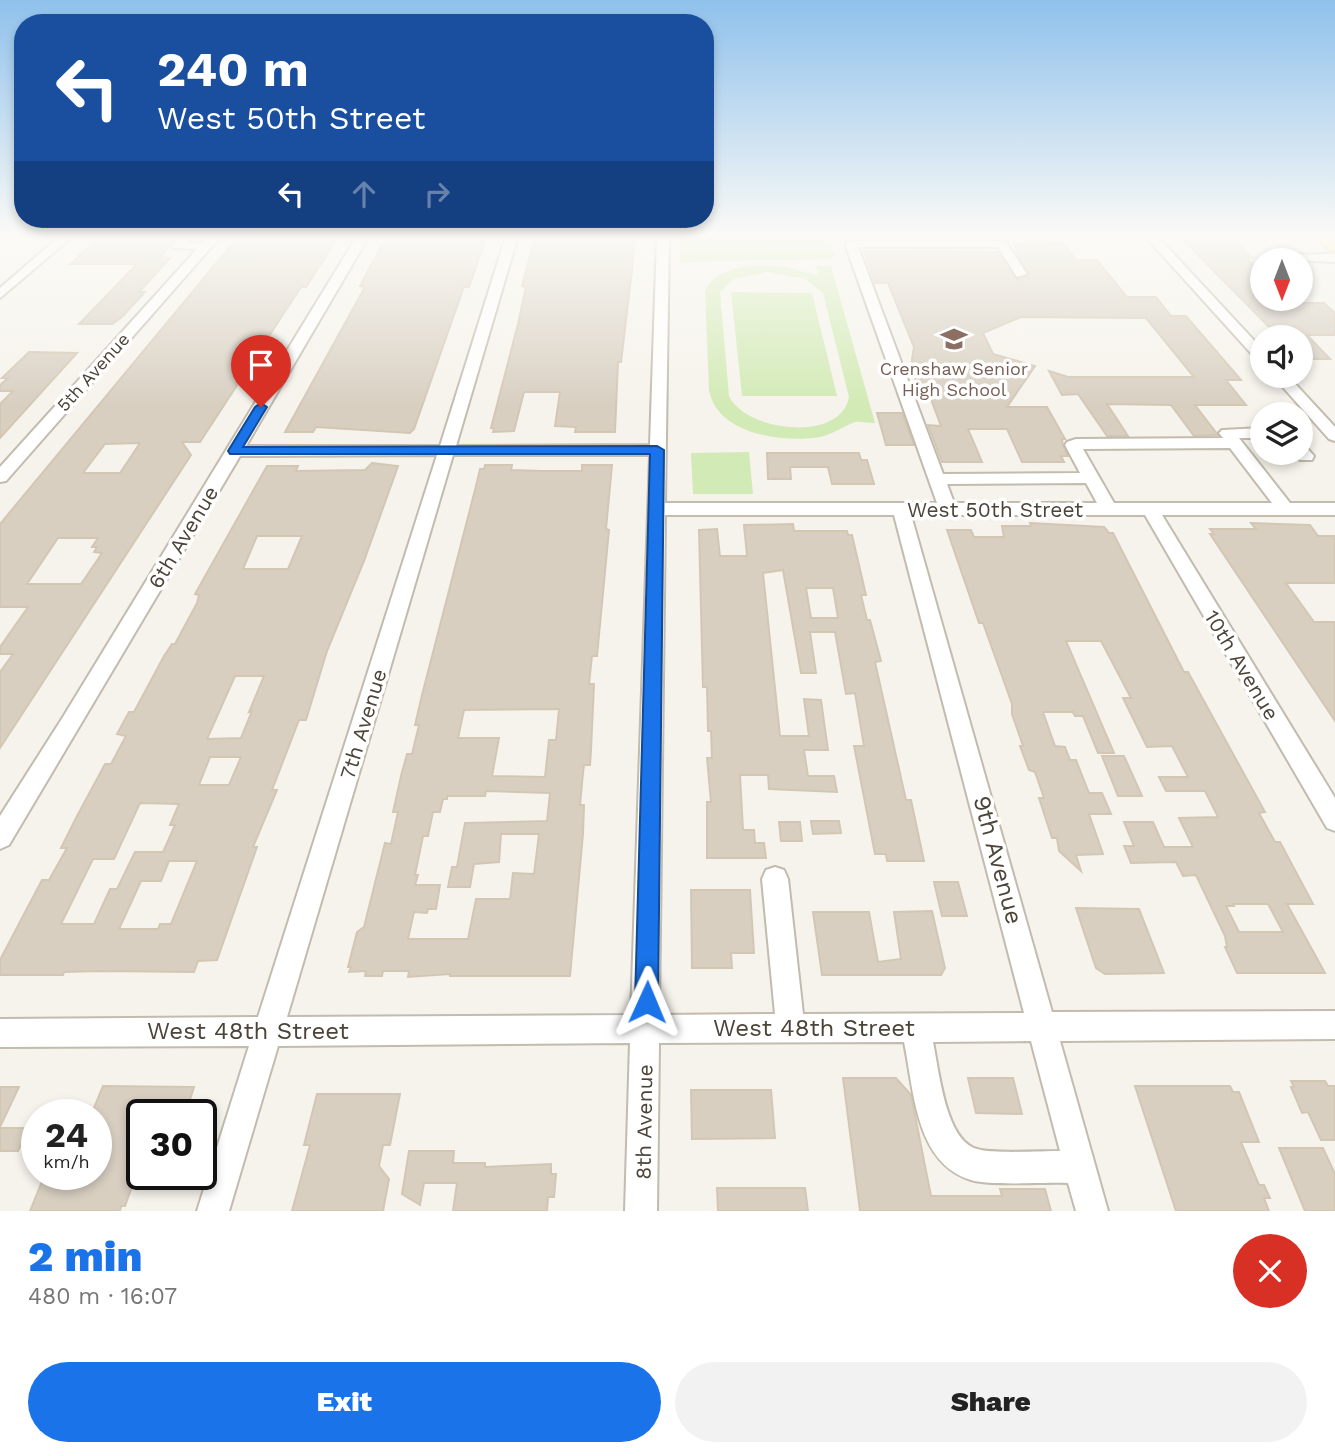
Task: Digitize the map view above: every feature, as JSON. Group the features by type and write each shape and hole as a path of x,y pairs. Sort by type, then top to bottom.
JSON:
{"street":[{"name":"5th Avenue","path":"0,477 164,293"},
{"name":"6th Avenue","path":"0,837 329,293"},
{"name":"7th Avenue","path":"213,1211 495,293"},
{"name":"8th Avenue","path":"642,1211 661,293"},
{"path":"869,293 948,509"},
{"path":"1203,293 1250,343"},
{"path":"1291,388 1335,436"},
{"path":"1250,433 1227,433 1285,509"},
{"path":"1109,509 1073,445 1234,443"},
{"path":"234,451 657,450"},
{"path":"938,479 1092,478"},
{"name":"West 50th Street","path":"656,509 1335,509"},
{"name":"9th Avenue","path":"901,509 1044,1026 1092,1211"},
{"name":"10th Avenue","path":"1150,509 1335,821"},
{"path":"775,879 790,1028"},
{"name":"West 48th Street","path":"0,1033 1335,1025"},
{"path":"915,1027 937,1129 951,1152 973,1165 1080,1167"}],"green space":[{"path":"705,293 720,293 729,396 739,408 754,418 792,427 812,426 829,421 842,412 849,397 822,293 838,293 875,423 855,422 820,437 771,437 754,433 725,417 715,405 709,390"},
{"path":"731,293 812,293 837,396 742,396"},
{"path":"749,452 753,494 693,494 691,453"}],"building":[{"path":"109,293 145,293 112,324 79,324"},
{"path":"192,293 297,293 200,442 182,442 191,455 0,748 0,672 13,654 0,654 0,647 28,607 0,607 0,524","holes":["140,443 120,473 83,473 105,444","58,538 98,538 92,547 97,547 94,552 102,553 81,584 27,584"]},
{"path":"362,293 462,293 414,429 410,433 316,427 313,432 285,432"},
{"path":"525,293 629,293 621,362 618,362 615,432 575,432 576,427 555,426 560,392 524,392 514,431 493,432 494,428 491,428"},
{"path":"892,293 1123,293 1127,297 1156,297 1171,316 1186,316 1241,380 1226,380 1246,405 1195,405 1218,435 1194,436 1171,405 1107,404 1128,436 1107,436 1078,394 1062,395 1049,371 1068,377 1194,377 1146,318 1021,317 983,333 993,354 1035,366 1007,407 1047,407 1065,439 1062,439 1063,446 1068,456 1061,456 1064,462 1022,462 1007,429 968,429 982,462 942,462 928,425 941,426 926,386 922,386 910,373 914,347"},
{"path":"1235,293 1250,293 1250,308"},
{"path":"1313,303 1324,303 1335,313 1335,335 1313,335 1313,325 1267,325 1254,312 1312,312"},
{"path":"1313,341 1330,359 1313,359"},
{"path":"29,352 77,353 0,438 0,404 13,391 0,391 0,385 8,378 2,378"},
{"path":"877,413 902,413 914,445 886,445"},
{"path":"767,453 859,453 861,460 867,460 874,484 832,484 828,467 790,467 791,479 768,479"},
{"path":"372,463 398,466 364,561 327,651 306,720 299,720 272,790 277,790 253,847 257,847 217,960 198,961 194,972 100,971 64,972 63,975 0,975 0,960 23,916 42,880 49,880 67,848 61,848 76,818 105,764 111,764 126,736 117,734 129,712 134,712 164,656 172,644 175,644 197,603 199,595 195,594 267,466 298,466 296,471 365,470","holes":["257,536 302,536 288,569 243,569","235,676 264,676 241,738 207,739","210,757 241,757 229,785 199,785","140,803 179,804 170,825 175,825 163,852 135,852 117,889 110,889 94,924 61,924 93,859 114,859","169,861 197,861 171,924 160,924 158,929 119,929 141,881 161,881"]},
{"path":"485,465 512,465 511,470 582,471 582,465 612,465 597,656 592,656 589,684 594,684 591,750 590,765 584,765 580,805 584,805 583,834 570,976 450,974 408,977 409,971 383,971 382,976 365,976 366,971 349,972 357,932 364,927 385,843 391,844 398,812 393,812 401,776 407,754 412,754 422,695 480,469 484,469","holes":["559,709 556,740 549,740 545,777 492,776 499,738 458,738 464,710","486,791 550,793 547,821 465,823 457,867 452,867 448,887 470,887 474,864 499,862 501,834 539,834 534,874 513,873 510,899 476,899 468,939 408,939 414,912 427,913 428,909 436,909 440,885 415,885 423,836 428,836 433,812 440,812 443,799 447,799 447,796 485,796"]},
{"path":"1030,523 1104,527 1109,533 1113,533 1184,672 1188,672 1265,812 1259,813 1275,842 1280,842 1313,904 1287,904 1325,973 1237,973 1225,947 1225,936 1196,875 1183,876 1176,862 1131,863 1124,846 1134,846 1124,822 1153,822 1164,847 1193,847 1179,818 1218,817 1205,791 1166,791 1159,777 1188,777 1172,746 1147,747 1123,698 1131,698 1101,641 1066,641 1114,753 1098,753 1083,716 1075,716 1073,712 1043,712 1055,746 1065,747 1070,760 1076,760 1089,793 1102,793 1111,814 1089,814 1103,854 1076,855 1081,871 1059,851 1057,838 1052,838 1039,798 1044,798 1035,772 1029,770 1020,746 1023,746 1012,714 1012,704 983,623 979,623 947,530 971,530 974,537 1004,537 1002,526 1031,526","holes":["1268,904 1283,932 1239,932 1226,906"]},
{"path":"1251,523 1310,525 1318,536 1335,536 1335,583 1286,583 1314,622 1335,622 1335,721 1210,534 1214,534 1210,529 1256,529"},
{"path":"793,524 794,531 847,531 848,535 852,535 866,595 861,595 881,661 875,662 906,800 911,800 924,861 887,861 886,854 875,854 854,746 864,746 855,693 846,694 835,632 810,632 816,673 801,673 783,570 763,573 780,736 809,736 804,699 821,700 828,750 804,750 808,776 834,776 837,792 769,789 768,775 740,775 743,830 754,830 755,843 764,843 766,858 707,858 707,802 711,802 707,758 712,758 707,687 703,687 699,530 717,529 720,556 747,556 744,525","holes":["806,588 833,588 838,618 811,618"]},
{"path":"1102,756 1124,756 1142,796 1118,796"},
{"path":"811,821 839,821 841,833 813,834"},
{"path":"779,822 800,822 802,841 781,841"},
{"path":"934,882 958,882 967,916 942,916"},
{"path":"691,890 750,890 754,953 731,953 732,968 692,968"},
{"path":"1076,908 1139,909 1164,973 1105,974 1096,968"},
{"path":"932,911 945,968 941,975 822,975 813,912 869,912 878,962 901,959 894,912"},
{"path":"843,1078 896,1078 911,1095 931,1196 1002,1196 1000,1189 1045,1189 1051,1211 860,1211"},
{"path":"968,1078 1013,1078 1022,1114 976,1113"},
{"path":"1291,1081 1325,1081 1328,1086 1335,1086 1335,1140 1321,1140 1308,1112 1302,1113"},
{"path":"103,1086 194,1087 190,1099 126,1099 126,1190 131,1190 125,1206 121,1206 120,1211 30,1211 39,1190 112,1190 112,1099 98,1099"},
{"path":"1135,1086 1230,1086 1233,1092 1239,1092 1259,1142 1241,1142 1259,1185 1264,1185 1270,1198 1264,1198 1269,1211 1176,1211"},
{"path":"0,1087 19,1087 0,1127"},
{"path":"691,1090 771,1090 775,1138 692,1139"},
{"path":"317,1094 400,1094 390,1145 383,1145 379,1166 389,1179 383,1211 292,1211 310,1145 304,1145"},
{"path":"0,1128 21,1128 21,1145 18,1151 0,1151"},
{"path":"1279,1148 1323,1148 1335,1174 1335,1211 1305,1211"},
{"path":"409,1151 454,1151 453,1163 485,1163 485,1167 551,1164 551,1174 556,1174 554,1197 548,1197 547,1211 453,1211 457,1183 424,1183 420,1205 402,1194"},
{"path":"717,1188 805,1188 808,1211 718,1211"}],"place":[{"name":"Crenshaw Senior High School","path":"954,339"}],"route":[{"path":"261,407 234,451 657,450 647,1002"}]}
